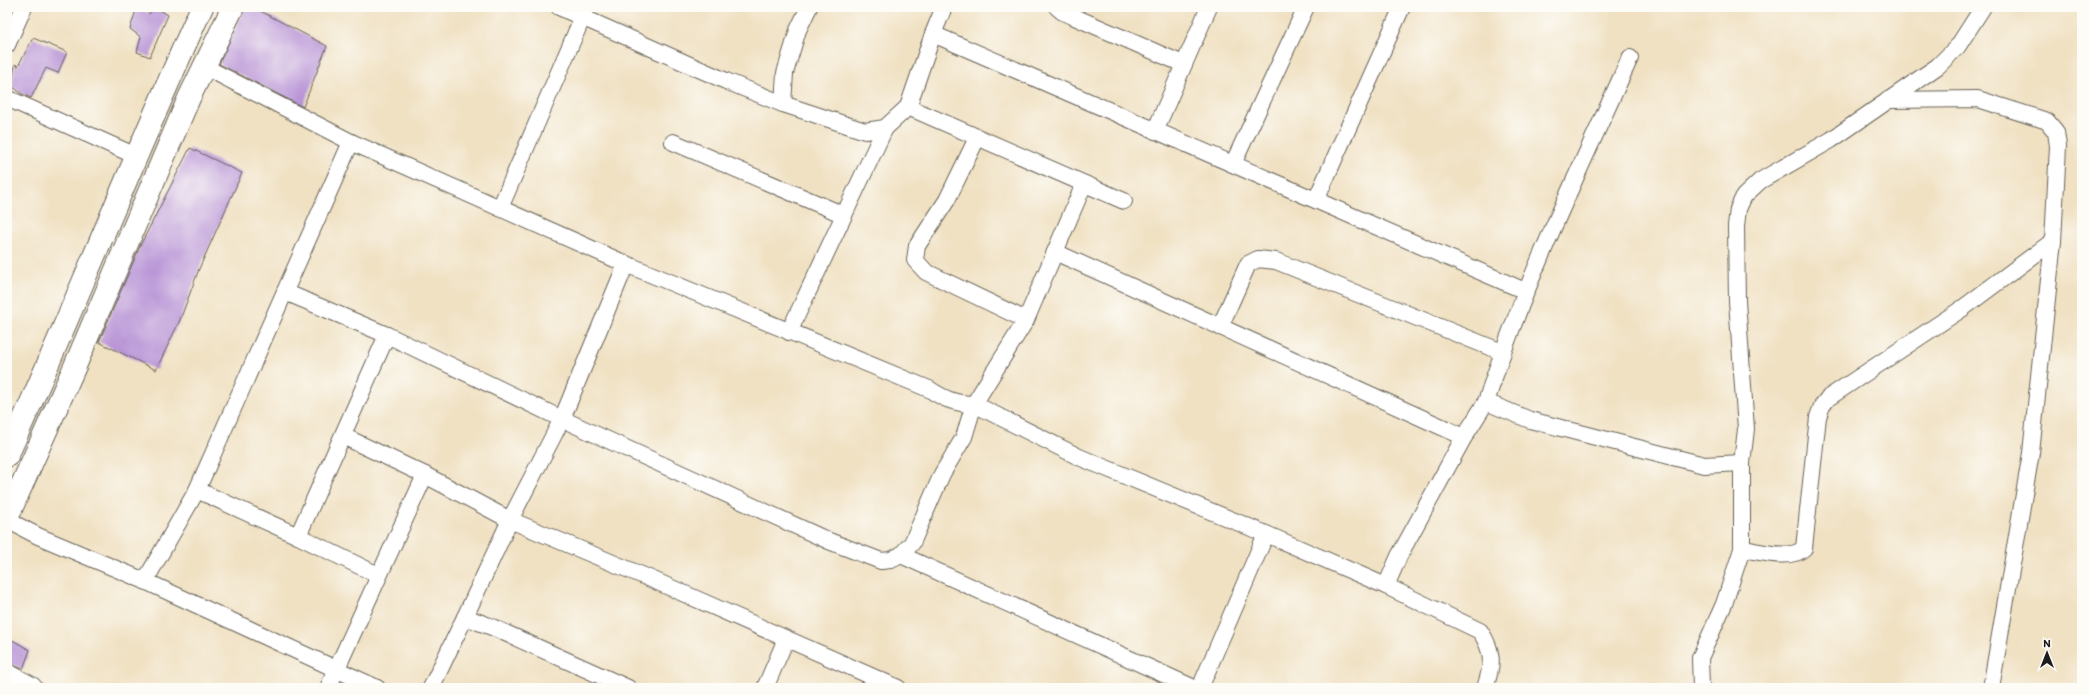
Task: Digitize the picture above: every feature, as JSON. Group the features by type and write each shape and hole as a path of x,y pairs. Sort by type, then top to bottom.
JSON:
{"main road":[{"path":"7,456 52,357 136,156 202,7"},
{"path":"7,519 75,366 203,66 232,7"},
{"path":"7,675 31,688"}],"street":[{"path":"7,45 24,7"},
{"path":"559,7 585,13 726,81 783,104 865,131 885,128"},
{"path":"783,104 785,73 798,30 808,7"},
{"path":"789,332 885,128 908,107 933,34 944,7"},
{"path":"1057,7 1063,12 1183,64"},
{"path":"1155,130 1209,7"},
{"path":"1233,164 1306,7"},
{"path":"1316,200 1402,7"},
{"path":"1701,688 1700,658 1724,604 1742,549 1742,463 1746,429 1738,301 1736,226 1738,209 1744,196 1760,181 1831,140 1943,61 1958,46 1983,7"},
{"path":"500,208 585,13"},
{"path":"933,34 1525,291"},
{"path":"1386,586 1399,556 1464,437 1486,402 1502,352 1525,291 1630,58"},
{"path":"203,66 351,142 626,264 929,389 942,398 959,404 974,404 1079,457 1266,534 1386,586 1480,631 1489,644 1491,658 1489,677 1485,688"},
{"path":"7,98 136,156"},
{"path":"1888,100 1978,99 2047,121 2056,132 2058,146 2053,241 2030,454 1991,688"},
{"path":"908,107 944,121 977,138 1124,201"},
{"path":"977,138 947,200 917,246 915,260 926,272 1026,320"},
{"path":"145,581 197,490 351,142"},
{"path":"673,142 844,215"},
{"path":"284,292 387,335 562,420 829,541 881,561 891,560 901,555 912,543 942,474 964,437 974,404 1026,320 1084,184"},
{"path":"1742,549 1790,555 1800,553 1804,548 1818,417 1822,406 1828,398 1963,308 2053,241"},
{"path":"1055,252 1464,437"},
{"path":"1220,327 1248,264 1258,259 1276,261 1502,352"},
{"path":"431,688 510,520 562,420 626,264"},
{"path":"298,536 387,335"},
{"path":"1486,402 1530,420 1704,465 1742,463"},
{"path":"343,436 425,475 510,520 651,579 898,688"},
{"path":"328,688 378,574 425,475"},
{"path":"197,490 378,574"},
{"path":"7,519 38,536 145,581 377,688"},
{"path":"1200,688 1266,534"},
{"path":"901,555 1194,688"},
{"path":"465,617 492,627 628,688"},
{"path":"765,688 786,639"}],"building":[{"path":"137,7 140,7 149,14 155,7 168,15 150,57 137,52 141,37 130,29"},
{"path":"245,7 253,7 327,46 303,107 219,64"},
{"path":"33,38 67,52 58,73 46,68 31,98 22,94 12,86 15,64 18,66"},
{"path":"190,148 242,173 199,269 180,320 156,370 99,342 141,244"},
{"path":"7,637 30,650 23,669 7,663"}]}
